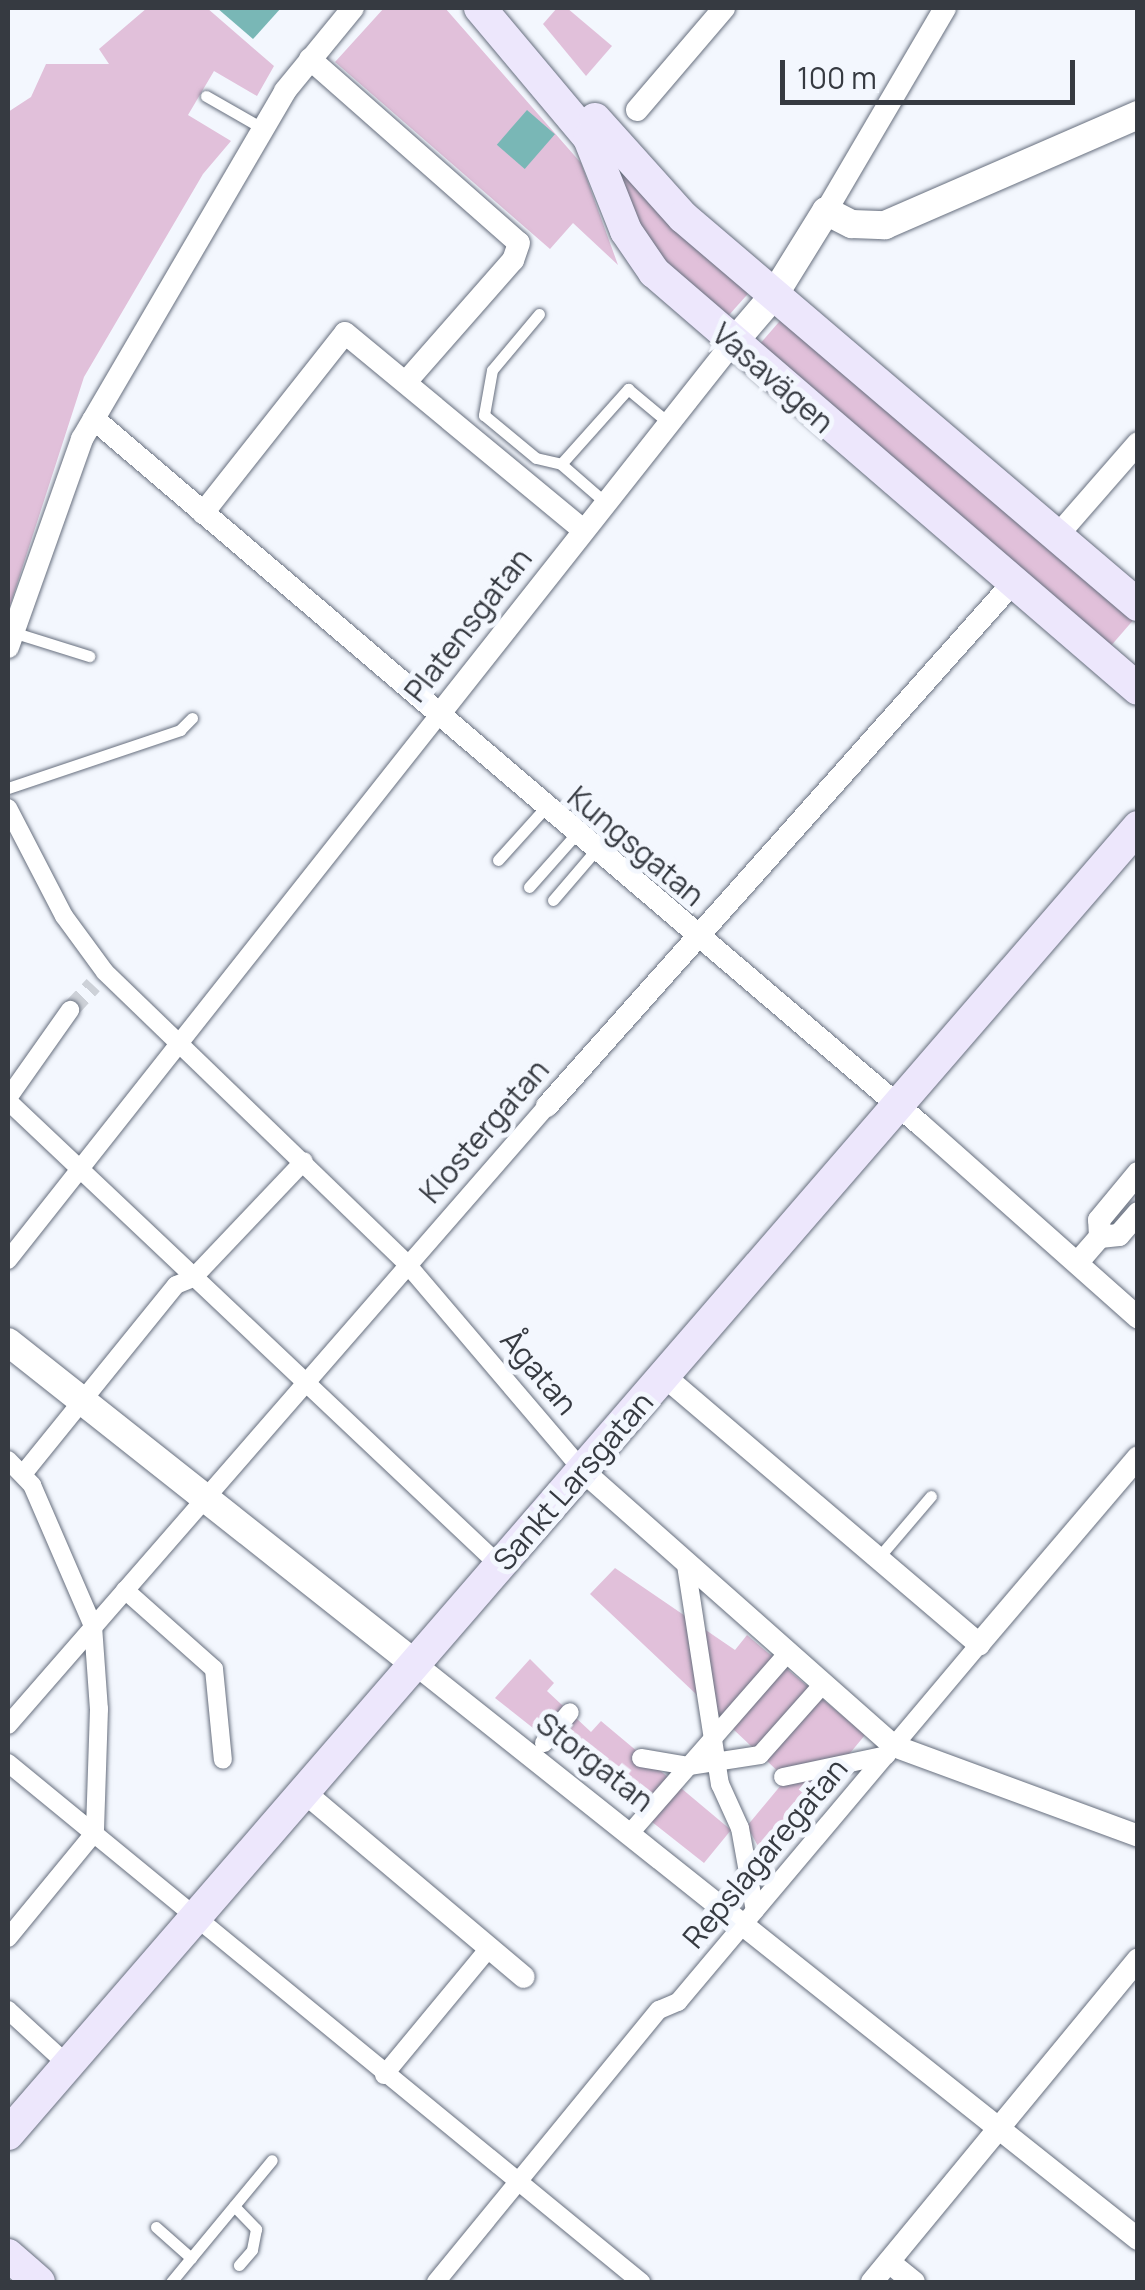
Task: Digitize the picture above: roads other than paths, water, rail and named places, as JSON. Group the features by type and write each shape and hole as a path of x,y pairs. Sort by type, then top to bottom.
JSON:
{"main road":[{"name":"Vasavägen","path":"480,8 597,150 640,257 733,344 1138,689"},
{"path":"504,8 648,180 774,295 1138,606"},
{"name":"Sankt Larsgatan","path":"8,2134 500,1566 593,1490 664,1376 1138,827"},
{"path":"8,2255 40,2282"}],"street":[{"path":"10,639 63,480 94,420 262,128 310,59 353,8"},
{"path":"636,110 724,8"},
{"name":"Platensgatan","path":"8,1260 774,295 945,8"},
{"path":"310,59 514,236 518,250 406,382"},
{"path":"826,211 852,224 884,225 1138,115"},
{"path":"203,513 338,336 353,335 584,531"},
{"name":"Kungsgatan","path":"94,420 595,851 898,1105 1138,1318"},
{"path":"1057,536 1138,443"},
{"name":"Klostergatan","path":"8,1724 407,1264 1012,584"},
{"name":"Ågatan","path":"8,808 99,978 179,1044 304,1160 407,1264 593,1490 822,1684 890,1750 1060,1815 1138,1836"},
{"path":"70,1010 8,1100 78,1171 500,1566"},
{"path":"24,1474 176,1286 193,1278 304,1160"},
{"path":"1100,1238 1099,1220 1138,1173"},
{"path":"1078,1262 1100,1238 1120,1235 1138,1213"},
{"name":"Storgatan","path":"8,1342 203,1501 631,1832 750,1917 998,2127 1133,2227"},
{"path":"664,1376 979,1644"},
{"name":"Repslagaregatan","path":"436,2282 660,2010 678,2002 1138,1457"},
{"path":"8,1460 24,1474 93,1626 99,1695 95,1832 8,1938"},
{"path":"686,1566 716,1763 740,1828 750,1917"},
{"path":"125,1590 214,1670 223,1760"},
{"path":"631,1832 787,1654"},
{"path":"641,1758 688,1766 760,1755 822,1684"},
{"path":"544,1744 570,1712"},
{"path":"784,1776 890,1750"},
{"path":"8,1763 641,2282"},
{"path":"304,1792 524,1977"},
{"path":"384,2075 489,1948"},
{"path":"872,2282 1138,1959"},
{"path":"8,2010 66,2064"},
{"path":"888,2262 914,2282"}],"lane":[{"path":"206,96 262,128"},
{"path":"468,434 484,415 492,370 539,314"},
{"path":"562,464 628,389 670,424"},
{"path":"484,415 536,458 562,464 606,503"},
{"path":"10,639 89,656"},
{"path":"8,788 180,730 192,718"},
{"path":"498,860 545,808"},
{"path":"528,887 576,834"},
{"path":"553,900 595,851"},
{"path":"879,1557 932,1496"},
{"path":"171,2282 272,2160"},
{"path":"234,2206 252,2223 257,2239 240,2265"},
{"path":"156,2227 191,2258"}],"water":[{"path":"217,8 281,8 253,39"},
{"path":"527,110 555,134 525,169 497,145"}],"tunnel":[{"path":"70,1010 93,985"}]}
